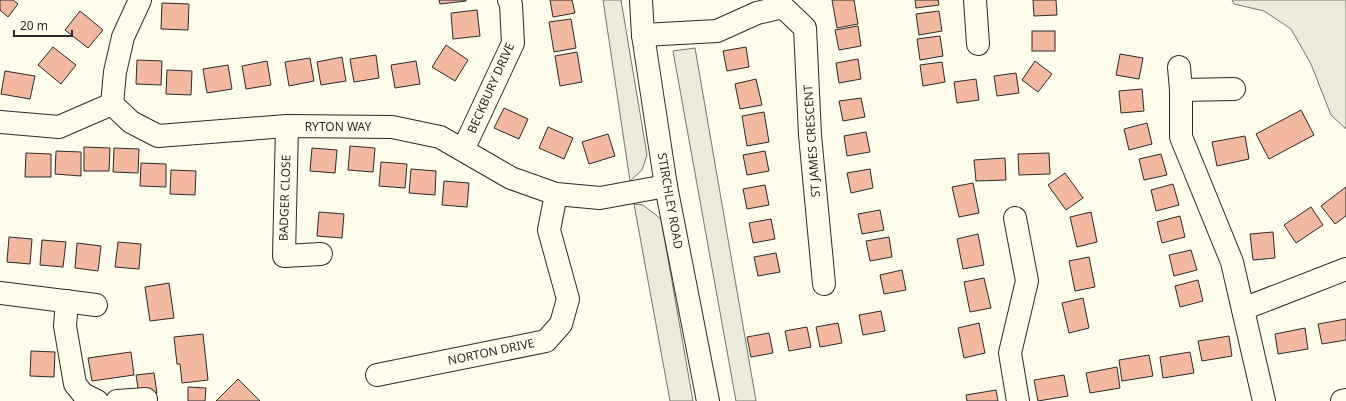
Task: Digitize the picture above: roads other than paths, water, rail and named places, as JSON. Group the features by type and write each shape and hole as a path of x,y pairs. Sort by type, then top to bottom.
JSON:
{"street":[{"path":"0,122 59,127 112,104 115,72 123,37 140,0"},
{"name":"BECKBURY DRIVE","path":"463,150 513,43 511,5 509,0"},
{"name":"STIRCHLEY ROAD","path":"641,0 643,35 666,186 708,401"},
{"path":"975,0 978,44"},
{"name":"ST JAMES CRESCENT","path":"643,35 717,31 756,13 787,4 805,28 810,135 824,284"},
{"path":"1179,67 1181,90 1180,138 1232,262 1264,401"},
{"path":"1181,90 1234,89"},
{"name":"RYTON WAY","path":"112,104 131,122 158,136 287,126 392,127 440,137 511,178 556,194 600,198 666,186"},
{"name":"BADGER CLOSE","path":"287,126 284,256 321,254"},
{"name":"NORTON DRIVE","path":"377,375 546,341 561,324 568,299 549,230 556,194"},
{"path":"1015,218 1027,281 1010,353 1018,401"},
{"path":"1243,309 1346,269"},
{"path":"0,293 96,305"},
{"path":"67,301 65,326 75,384 83,394 97,401"},
{"path":"117,401 146,399"},
{"path":"1342,401 1346,400"}]}
